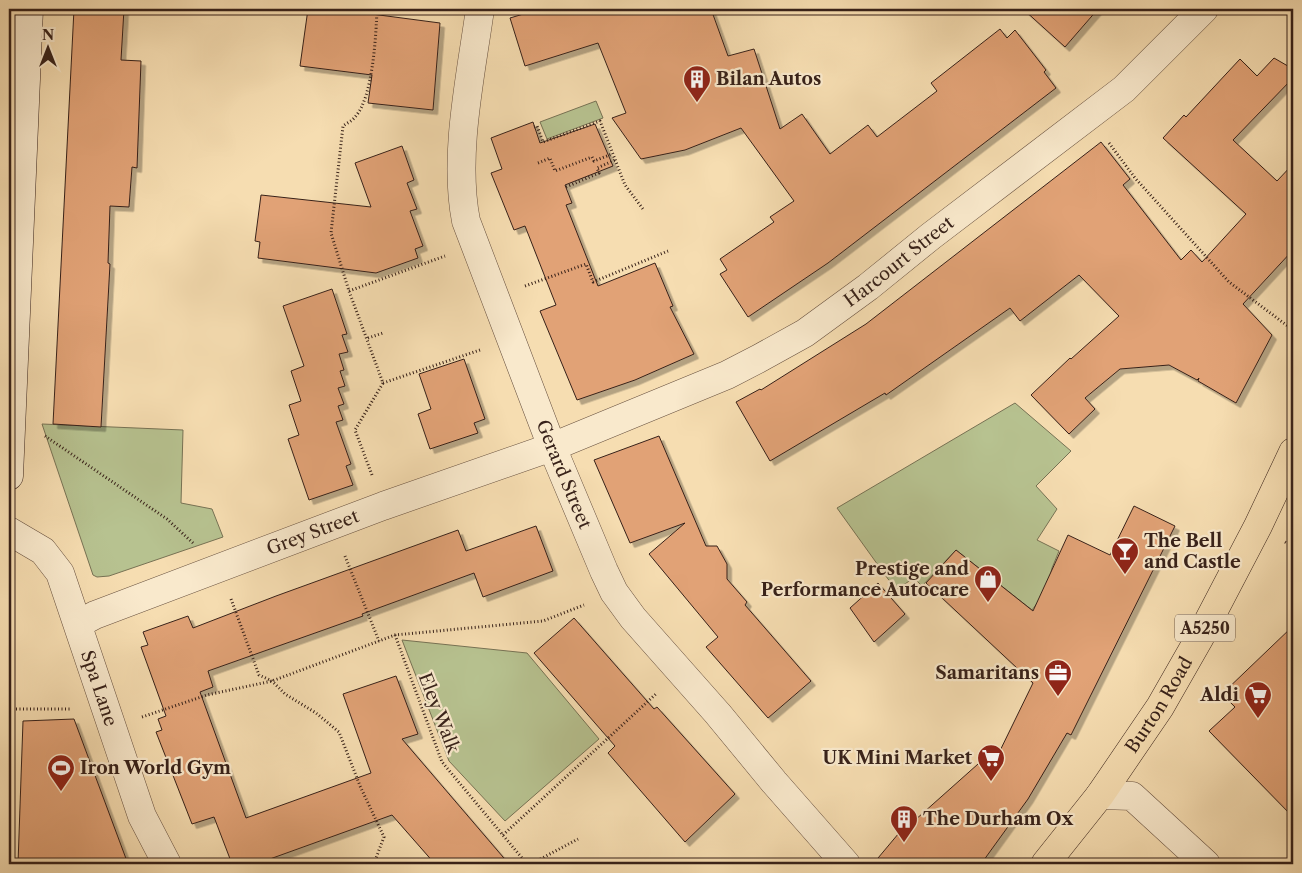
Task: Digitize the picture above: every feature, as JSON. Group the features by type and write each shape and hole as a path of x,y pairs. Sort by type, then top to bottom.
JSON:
{"main road":[{"name":"Burton Road","path":"1045,864 1100,795 1160,707 1200,637 1258,526 1293,452"}],"street":[{"path":"9,476 29,9"},
{"name":"Gerard Street","path":"480,9 460,177 466,221 552,447 604,571 614,592 633,618 846,864"},
{"name":"Harcourt Street","path":"552,447 727,375 804,333 868,287 1124,89 1204,9"},
{"name":"Grey Street","path":"78,624 95,614 383,506 552,447"},
{"name":"Spa Lane","path":"9,531 44,551 60,573 142,816 167,864"},
{"path":"1100,795 1132,796 1206,864"}],"path":[{"path":"378,9 370,78 363,104 356,117 343,126 331,233 349,291 368,338 383,383"},
{"path":"1088,116 1135,178 1229,282 1293,330"},
{"path":"534,127 537,126 543,142 600,121 625,185 644,209"},
{"path":"538,163 550,158 555,171 592,156 594,161 613,154"},
{"path":"566,187 599,173 597,168 615,160"},
{"path":"349,291 474,246"},
{"path":"496,297 586,264 593,282 668,251"},
{"path":"368,338 383,333"},
{"path":"383,506 355,430 383,383 512,338"},
{"path":"12,413 167,519 219,568 259,675 272,681 285,694 316,713 339,732 360,786 384,837 376,858 382,864"},
{"path":"333,525 379,641"},
{"path":"9,709 109,718 272,681 395,635 543,621 614,592"},
{"name":"Eley Walk","path":"395,635 442,762 529,864"},
{"path":"503,835 681,672"},
{"path":"529,864 578,839"}],"green space":[{"path":"596,101 603,118 547,139 540,122"},
{"path":"1015,403 1071,451 1036,486 1057,509 1037,540 1059,551 1052,568 1047,590 1032,610 956,550 922,586 914,578 897,589 837,508"},
{"path":"42,424 183,430 181,503 212,509 223,537 109,576 97,577 93,575"},
{"path":"402,640 527,653 599,739 505,821 449,761"}],"building":[{"path":"74,9 124,9 121,60 141,61 137,168 132,167 129,207 110,206 108,263 110,264 101,427 53,424"},
{"path":"308,9 364,9 364,13 440,23 433,110 368,103 372,75 300,66"},
{"path":"540,9 711,9 728,56 754,49 780,129 802,114 830,154 868,125 877,137 937,91 931,83 1000,29 1007,38 1015,30 1046,70 1044,72 1056,88 828,263 748,317 720,274 727,270 720,259 774,222 770,217 794,201 741,128 685,150 641,159 612,118 626,113 598,43 525,66 510,18"},
{"path":"1023,9 1098,9 1065,47"},
{"path":"1274,58 1293,69 1293,78 1233,140 1277,181 1293,164 1293,250 1243,304 1272,335 1236,403 1198,381 1199,378 1197,380 1169,365 1120,369 1085,398 1095,409 1069,434 1031,395 1119,316 1079,275 1020,321 1010,308 886,395 885,393 770,461 736,402 761,390 866,324 1101,142 1130,179 1123,185 1181,260 1191,250 1202,262 1246,214 1163,138 1184,115 1186,117 1240,59 1257,76"},
{"path":"533,122 540,143 595,124 613,166 565,185 572,203 566,205 598,286 655,263 673,306 670,307 694,354 635,380 577,400 540,311 556,305 525,226 514,230 491,173 502,169 491,138"},
{"path":"402,146 414,180 407,183 417,209 410,211 423,246 415,249 418,258 376,273 258,258 260,242 255,241 261,195 371,207 355,163"},
{"path":"332,289 347,334 342,335 348,352 339,354 344,370 340,371 345,386 338,388 344,404 338,406 343,420 336,422 351,464 346,466 353,485 309,500 288,439 299,435 289,405 301,401 291,371 304,366 283,306"},
{"path":"464,359 485,419 474,423 478,433 430,449 418,414 431,409 419,374"},
{"path":"659,436 706,546 717,546 727,564 727,579 747,602 745,605 811,681 768,718 706,647 718,637 649,554 685,523 630,543 594,460"},
{"path":"1134,506 1175,526 1071,735 1067,733 1028,799 981,864 873,864 904,827 905,829 987,756 994,763 1033,683 926,583 956,550 1033,611 1068,535 1110,555"},
{"path":"536,526 553,571 483,597 474,573 362,614 363,616 208,671 213,687 200,692 246,818 371,773 343,694 396,676 418,734 402,739 509,864 435,864 392,815 256,864 232,864 214,817 192,824 156,732 162,730 158,719 166,716 141,647 148,645 143,632 188,616 193,628 458,530 466,551"},
{"path":"878,583 905,614 874,642 850,608"},
{"path":"574,618 654,709 657,707 735,794 685,842 608,753 615,746 534,653"},
{"name":"Aldi","path":"1293,626 1293,817 1209,731 1235,707 1222,694"},
{"name":"Iron World Gym","path":"74,719 128,864 18,864 23,721"}],"place":[{"name":"Bilan Autos","path":"697,103"},
{"name":"The Bell and Castle","path":"1125,575"},
{"name":"Prestige and Performance Autocare","path":"988,603"},
{"name":"Samaritans","path":"1058,697"},
{"name":"Aldi","path":"1258,719"},
{"name":"UK Mini Market","path":"991,782"},
{"name":"Iron World Gym","path":"61,792"},
{"name":"The Durham Ox","path":"904,843"}]}
